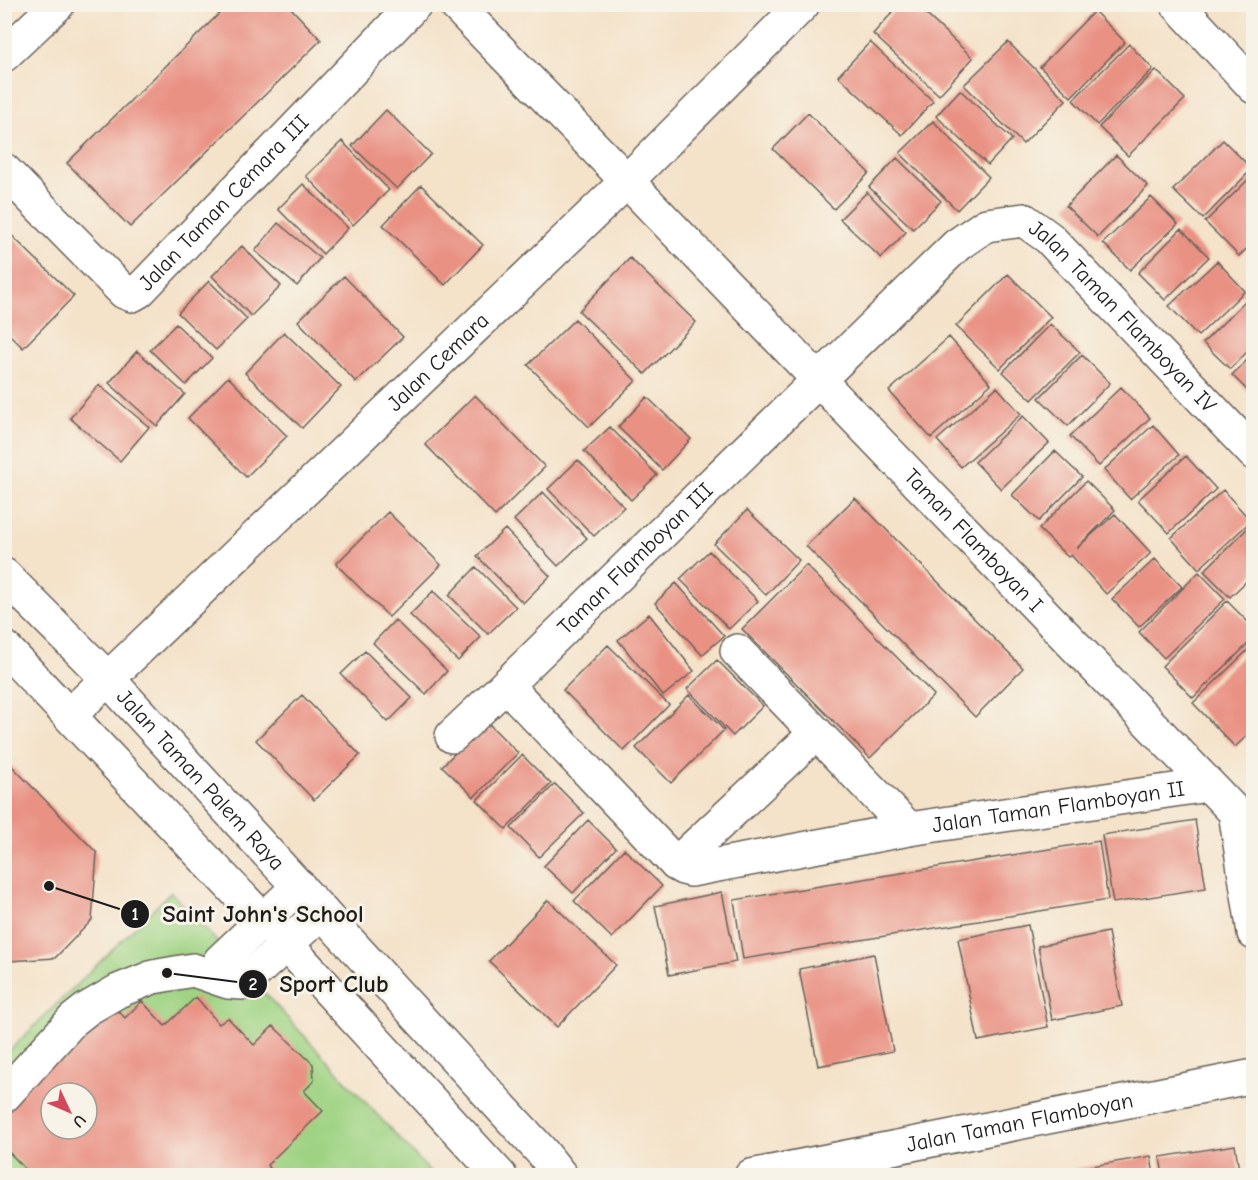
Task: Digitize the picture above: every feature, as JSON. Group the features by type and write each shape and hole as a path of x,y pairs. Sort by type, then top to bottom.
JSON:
{"street":[{"path":"4,55 58,4"},
{"name":"Jalan Taman Cemara III","path":"4,170 124,292 132,295 139,291 415,4"},
{"name":"Taman Flamboyan I","path":"455,4 1209,785 1244,803 1254,933"},
{"name":"Jalan Cemara","path":"70,715 627,181 803,4"},
{"path":"1183,6 1254,87"},
{"name":"Jalan Taman Flamboyan IV","path":"819,380 957,245 986,225 1024,220 1049,238 1254,453"},
{"name":"Taman Flamboyan III","path":"452,736 819,380"},
{"name":"Jalan Taman Palem Raya","path":"4,575 108,679 542,1152 561,1176"},
{"path":"4,647 286,944 500,1176"},
{"name":"Jalan Taman Flamboyan II","path":"737,651 909,829"},
{"path":"506,685 676,864 816,733"},
{"name":"Jalan Taman Flamboyan II","path":"676,864 691,870 909,829 1209,785"},
{"path":"217,978 220,961 299,886"},
{"path":"4,1096 73,1020 118,991 153,977 193,970 228,982 242,983 322,912"},
{"name":"Jalan Taman Flamboyan","path":"751,1176 1254,1076"}],"green space":[{"path":"171,892 433,1175 5,1176 5,1055"}],"building":[{"path":"229,4 287,4 321,40 130,227 67,163"},
{"path":"900,4 915,4 973,58 939,95 873,34"},
{"path":"1094,11 1125,42 1071,97 1040,67"},
{"path":"870,42 933,101 902,135 838,76"},
{"path":"1008,42 1066,100 1023,144 964,85"},
{"path":"1129,44 1153,69 1097,125 1073,100"},
{"path":"1156,70 1185,99 1128,156 1099,127"},
{"path":"960,90 1012,139 988,165 936,116"},
{"path":"386,110 431,154 397,189 352,146"},
{"path":"808,113 869,173 834,209 773,149"},
{"path":"933,121 989,177 957,210 900,153"},
{"path":"1223,140 1252,169 1203,219 1173,190"},
{"path":"342,141 389,190 353,225 306,176"},
{"path":"1116,155 1148,186 1098,237 1066,206"},
{"path":"897,158 941,201 913,229 869,187"},
{"path":"1254,174 1254,242 1239,256 1205,222"},
{"path":"303,184 348,228 323,254 278,209"},
{"path":"421,185 483,245 445,285 383,225"},
{"path":"867,192 906,232 881,258 840,219"},
{"path":"1151,197 1178,224 1130,270 1103,243"},
{"path":"278,223 320,258 297,286 255,251"},
{"path":"4,228 74,296 23,348 4,329"},
{"path":"1181,229 1209,257 1165,300 1138,273"},
{"path":"242,246 281,286 251,316 212,276"},
{"path":"630,258 696,322 645,374 579,311"},
{"path":"1217,261 1245,291 1198,336 1169,306"},
{"path":"1008,274 1051,317 1000,369 956,326"},
{"path":"344,276 403,337 356,382 298,321"},
{"path":"209,281 247,319 216,350 178,313"},
{"path":"1254,292 1254,345 1230,369 1203,343"},
{"path":"575,319 636,381 589,427 528,365"},
{"path":"176,324 212,358 186,385 150,350"},
{"path":"1050,324 1080,352 1032,400 1003,372"},
{"path":"284,332 341,387 302,428 245,373"},
{"path":"949,337 991,384 931,438 889,391"},
{"path":"137,351 185,394 157,426 109,383"},
{"path":"1254,353 1254,397 1232,375"},
{"path":"1082,355 1110,383 1068,426 1039,398"},
{"path":"228,377 287,436 246,477 188,418"},
{"path":"99,385 149,427 120,461 70,418"},
{"path":"997,387 1021,414 961,467 937,440"},
{"path":"1121,387 1150,418 1099,466 1070,436"},
{"path":"475,395 545,467 495,516 425,444"},
{"path":"647,397 691,439 662,470 618,427"},
{"path":"1023,416 1049,443 1001,489 975,462"},
{"path":"1153,425 1179,455 1130,499 1104,470"},
{"path":"610,427 657,475 631,500 584,451"},
{"path":"1055,451 1082,477 1039,521 1012,495"},
{"path":"1186,456 1216,489 1169,533 1138,500"},
{"path":"578,460 624,507 594,536 548,489"},
{"path":"1086,481 1115,510 1077,548 1115,514 1151,553 1106,594 1071,555 1068,557 1039,529"},
{"path":"1223,490 1251,521 1199,569 1171,538"},
{"path":"543,492 587,538 558,566 514,520"},
{"path":"855,498 1023,668 975,717 806,546"},
{"path":"747,510 799,560 766,595 714,544"},
{"path":"388,512 441,565 389,617 336,564"},
{"path":"1254,522 1254,574 1230,597 1204,571"},
{"path":"505,529 550,576 523,603 477,556"},
{"path":"709,551 758,601 729,629 680,579"},
{"path":"1155,559 1182,587 1139,627 1112,599"},
{"path":"806,565 934,695 870,758 742,629"},
{"path":"476,567 516,607 488,634 449,595"},
{"path":"1199,572 1225,599 1164,658 1139,632"},
{"path":"676,583 724,636 702,655 655,603"},
{"path":"433,591 481,637 458,661 410,615"},
{"path":"1227,601 1254,628 1254,638 1193,698 1162,666"},
{"path":"649,614 694,671 663,696 618,640"},
{"path":"395,620 447,671 426,694 373,643"},
{"path":"1254,644 1254,729 1235,747 1193,703"},
{"path":"608,645 669,705 624,751 563,690"},
{"path":"365,651 412,698 388,722 341,674"},
{"path":"717,660 763,706 733,736 687,689"},
{"path":"302,695 360,755 314,800 256,740"},
{"path":"689,695 724,730 671,783 636,748"},
{"path":"487,722 518,753 474,797 442,766"},
{"path":"522,755 551,784 506,829 477,800"},
{"path":"4,758 97,853 92,920 55,958 9,961 4,965"},
{"path":"555,784 584,813 539,857 511,828"},
{"path":"588,820 616,848 573,893 544,866"},
{"path":"1195,820 1206,888 1113,903 1102,835"},
{"path":"1099,841 1108,900 743,959 734,900"},
{"path":"624,849 662,886 612,938 574,901"},
{"path":"722,892 736,962 669,975 655,906"},
{"path":"548,900 616,965 557,1027 489,961"},
{"path":"1028,925 1048,1027 978,1041 958,939"},
{"path":"1108,932 1122,1006 1052,1020 1038,946"},
{"path":"874,954 893,1051 818,1066 799,969"},
{"path":"196,997 219,1024 228,1018 254,1045 273,1026 313,1064 314,1081 304,1091 323,1111 267,1165 277,1176 32,1176 4,1147 4,1107 111,1003 125,1018 142,1001 165,1026"},
{"path":"1235,1145 1240,1176 1163,1176 1160,1157"},
{"path":"1151,1156 1154,1176 1075,1176 1074,1169"}],"place":[{"name":"Saint John's School","path":"49,886"},
{"name":"Sport Club","path":"167,973"}]}
